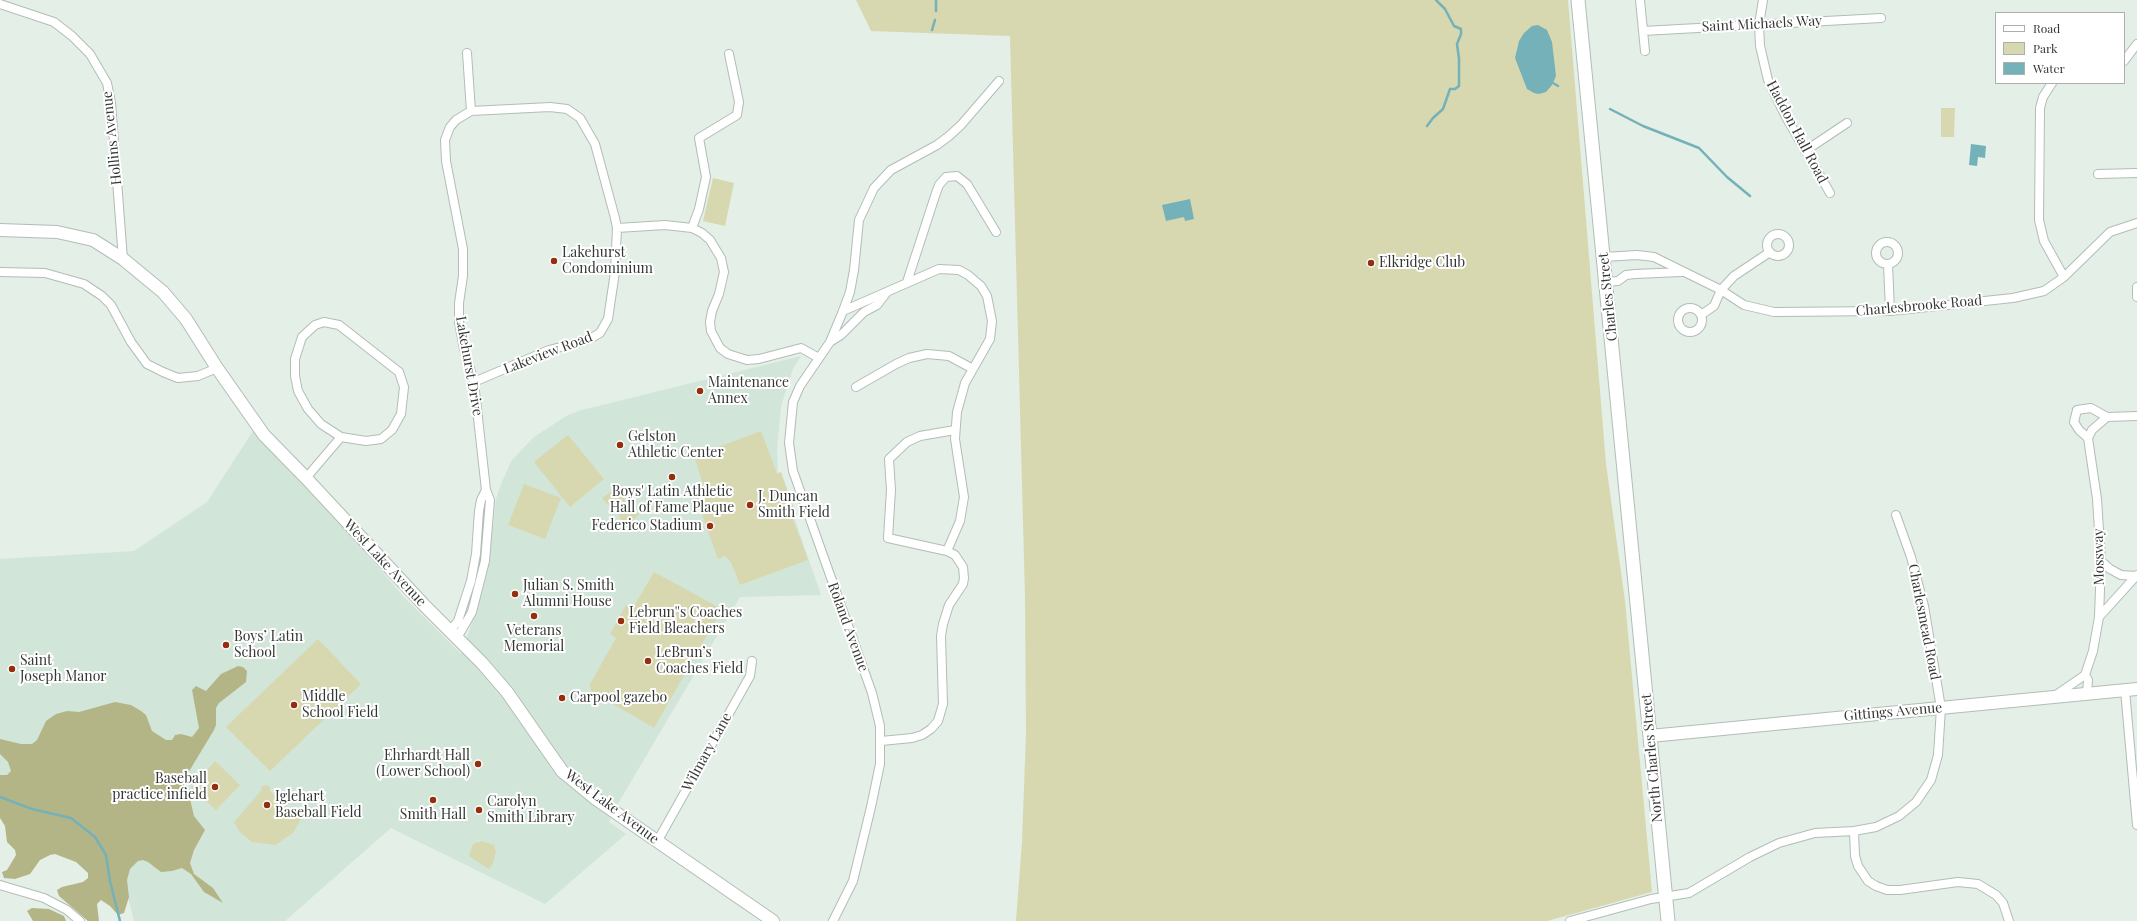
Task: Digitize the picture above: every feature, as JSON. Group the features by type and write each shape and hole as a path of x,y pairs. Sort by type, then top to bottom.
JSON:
{"main road":[{"name":"Charles Street","path":"1578,0 1637,594"},
{"name":"North Charles Street","path":"1637,594 1668,921"}],"street":[{"path":"1640,0 1645,51"},
{"name":"Haddon Hall Road","path":"1763,0 1759,24 1762,57 1768,80 1779,105 1830,193"},
{"name":"Hollins Avenue","path":"0,4 54,22 72,36 90,54 107,83 111,103 123,259"},
{"name":"Saint Michaels Way","path":"1643,31 1881,18"},
{"path":"2125,60 2137,44"},
{"path":"467,53 471,111"},
{"path":"692,228 699,209 706,177 699,138 737,115 739,102 729,54"},
{"path":"830,342 843,311 852,280 859,220 874,188 891,170 937,145 949,136 961,125 999,81"},
{"path":"2051,84 2043,97 2040,108 2039,220 2044,241 2064,277"},
{"name":"Lakeview Road","path":"471,111 561,108 567,109 580,118 595,144 616,228 615,272 611,303 608,319 600,333 580,342 549,350 474,382"},
{"name":"Lakehurst Drive","path":"454,635 472,612 485,561 490,500 486,490 474,382 464,349 459,322 459,303 463,276 463,249 445,148 450,127 463,114 471,111"},
{"path":"1805,151 1847,123"},
{"path":"2098,174 2137,173"},
{"path":"907,282 936,193 939,185 946,177 957,176 967,184 996,232"},
{"name":"Charlesbrooke Road","path":"1604,257 1637,255 1654,257 1721,290 1744,305 1774,312 1890,311 2013,298 2044,291 2064,277 2110,232 2137,223"},
{"path":"616,228 665,225 692,228 702,233 710,240 721,258 724,272 722,286 712,311 710,322 714,340 720,348 728,354 747,360 759,359 801,348 819,358"},
{"name":"West Lake Avenue","path":"0,230 57,232 80,236 103,245 123,259 163,292 186,319 217,368 264,435 507,692 562,770 581,788 773,921"},
{"path":"1701,315 1714,306 1721,290 1740,271 1770,252"},
{"path":"1888,264 1890,311"},
{"path":"843,311 930,271 948,268 968,275 981,286 987,296 992,311 992,331 985,350 972,369 960,398 955,430 964,497 960,520 947,551"},
{"name":"Charlesbrooke Road","path":"1606,282 1618,281 1626,275 1659,271 1684,272"},
{"path":"0,272 44,273 84,284 102,296 110,305 131,342 147,364 163,372 178,378 198,376 217,368"},
{"path":"2137,287 2137,297"},
{"path":"830,342 841,335 864,312 877,305 888,291"},
{"path":"324,322 338,325 399,372 404,387 402,414 385,437 377,441 366,441 341,437 315,418 303,401 296,384 295,359 302,337 315,325 324,322"},
{"name":"Roland Avenue","path":"830,342 800,386 793,402 789,431 790,460 797,485 872,693 878,715 881,741 876,784 853,881 833,921"},
{"path":"856,387 896,364 909,358 927,354 949,356 972,369"},
{"path":"2107,417 2092,430 2088,438 2076,427 2074,418 2077,410 2092,408 2107,417 2137,416"},
{"path":"881,741 912,738 922,735 931,729 938,721 943,704 941,636 943,624 949,605 961,588 964,578 963,566 955,555 947,551 888,538 891,490 889,459 907,442 920,436 955,430"},
{"path":"306,478 341,437"},
{"name":"Mossway","path":"2083,694 2084,677 2093,651 2099,616 2101,561 2097,499 2088,438"},
{"name":"Charlesmead Road","path":"1570,921 1651,899 1689,893 1750,856 1779,843 1815,833 1854,831 1876,827 1899,816 1916,802 1925,791 1931,780 1938,755 1941,708 1924,606 1911,556 1896,515"},
{"path":"2101,561 2110,569 2121,575 2136,576"},
{"path":"2099,616 2136,576"},
{"name":"Wilmary Lane","path":"658,842 750,676 752,661"},
{"path":"2054,697 2084,677"},
{"path":"2131,689 2137,825"},
{"name":"Gittings Avenue","path":"1650,736 2131,689"},
{"path":"1854,831 1855,856 1858,866 1868,881 1876,886 1887,890 1900,890 1958,882 1978,884 1996,894 2003,903 2009,921"},
{"path":"0,885 44,898 67,910 80,921"}],"shaded area":[{"name":"Boys’ Latin School","path":"801,356 793,369 781,406 777,450 778,471 821,595 740,597 616,807 609,822 626,834 545,904 391,828 285,921 134,921 113,836 0,804 0,559 134,551 207,502 253,431 361,547 403,596 461,654 482,594 490,553 496,499 501,484 512,460 534,437 568,415 582,410"}],"green space":[{"name":"Elkridge Club","path":"856,0 1568,0 1606,464 1625,601 1652,892 1547,921 1016,921 1022,842 1026,733 1025,596 1010,36 871,31"},
{"path":"1941,108 1955,108 1954,137 1941,137"},
{"path":"713,178 734,183 725,226 703,221"},
{"name":"J. Duncan Smith Field","path":"761,431 777,474 781,472 797,517 793,519 808,560 740,585 731,562 725,556 718,559 695,495 705,491 694,456"},
{"path":"568,435 604,479 570,507 534,462"},
{"path":"524,484 561,498 545,539 508,525"},
{"path":"615,489 639,514 627,526 619,517 620,516 611,503 608,505 602,498"},
{"name":"LeBrun’s Coaches Field","path":"654,572 722,609 654,728 591,691 590,684 616,638 610,634 626,605 633,608"},
{"name":"Middle School Field","path":"318,639 361,684 270,771 226,727"},
{"path":"238,666 243,667 247,671 246,682 219,703 216,708 216,725 214,730 185,778 194,816 205,830 194,850 190,863 194,874 213,888 223,903 204,892 191,874 182,868 161,872 143,860 138,861 130,869 127,880 129,897 124,913 118,915 110,906 101,900 97,904 99,921 88,921 59,896 57,890 62,887 83,882 88,878 88,873 76,862 55,854 50,855 40,860 30,874 15,879 4,878 2,872 7,870 16,855 15,850 7,842 5,826 0,818 0,775 7,775 11,771 8,762 0,754 0,739 21,744 32,744 37,740 46,721 56,714 67,711 79,712 115,702 131,705 141,711 146,715 152,731 166,740 172,740 175,735 181,734 192,737 199,728 192,690 196,686 206,691 221,674"},
{"name":"Baseball practice infield","path":"215,761 240,785 216,810 191,788"},
{"name":"Iglehart Baseball Field","path":"267,785 270,787 270,791 301,819 293,833 275,845 252,842 239,831 234,822 261,791 262,786"},
{"path":"482,841 494,845 496,853 489,869 469,856 473,844"},
{"path":"32,908 49,909 64,916 66,921 33,921 27,911"}],"water":[{"path":"1538,25 1547,30 1552,42 1556,76 1552,85 1546,92 1539,94 1527,89 1515,58 1519,41 1524,33 1532,26"},
{"path":"1971,144 1986,146 1985,158 1978,157 1977,166 1969,165"},
{"path":"1190,199 1194,219 1185,221 1184,217 1166,221 1162,205"}],"waterway":[{"path":"936,0 936,11"},
{"path":"1427,126 1443,109 1450,89 1455,89 1459,86 1459,59 1457,44 1461,34 1461,29 1454,26 1445,9 1436,0"},
{"path":"932,30 935,20"},
{"path":"1553,83 1558,86"},
{"path":"1610,109 1643,126 1699,148 1727,177 1750,196"},
{"path":"0,797 32,809 71,818 95,837 106,855 110,881 120,921"}],"place":[{"name":"Lakehurst Condominium","path":"554,261"},
{"name":"Elkridge Club","path":"1371,263"},
{"name":"Maintenance Annex","path":"700,391"},
{"name":"Gelston Athletic Center","path":"620,445"},
{"name":"Boys' Latin Athletic Hall of Fame Plaque","path":"672,477"},
{"name":"J. Duncan Smith Field","path":"750,505"},
{"name":"Federico Stadium","path":"710,526"},
{"name":"Julian S. Smith Alumni House","path":"515,594"},
{"name":"Veterans Memorial","path":"534,616"},
{"name":"Lebrun''s Coaches Field Bleachers","path":"621,621"},
{"name":"Boys’ Latin School","path":"226,645"},
{"name":"LeBrun’s Coaches Field","path":"648,661"},
{"name":"Saint Joseph Manor","path":"12,669"},
{"name":"Carpool gazebo","path":"562,698"},
{"name":"Middle School Field","path":"294,705"},
{"name":"Ehrhardt Hall (Lower School)","path":"478,764"},
{"name":"Baseball practice infield","path":"215,787"},
{"name":"Smith Hall","path":"433,800"},
{"name":"Iglehart Baseball Field","path":"267,805"},
{"name":"Carolyn Smith Library","path":"479,810"}]}
